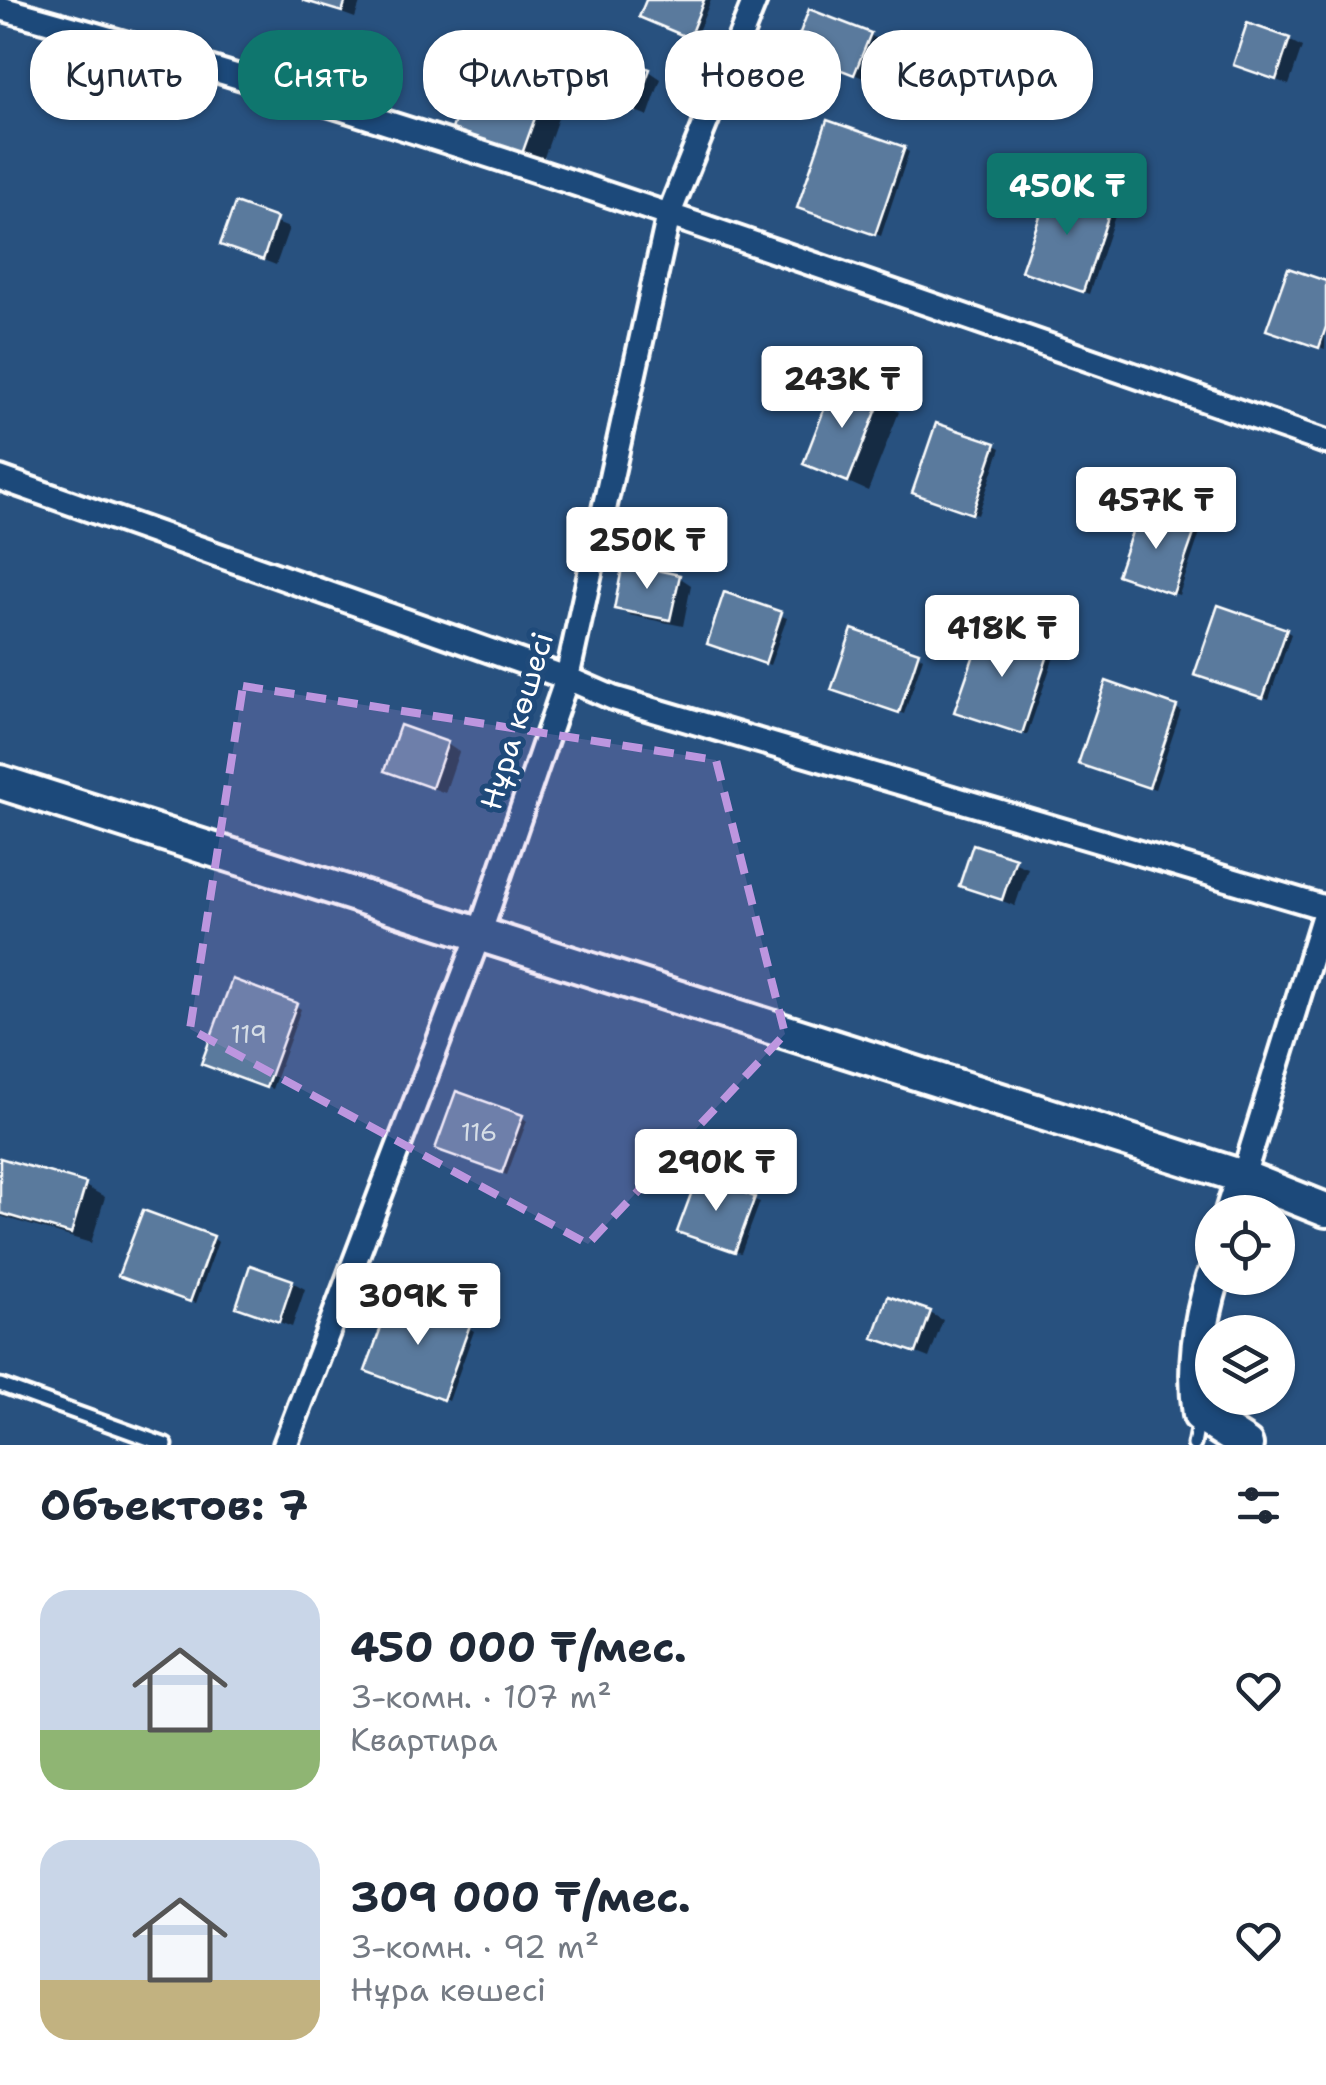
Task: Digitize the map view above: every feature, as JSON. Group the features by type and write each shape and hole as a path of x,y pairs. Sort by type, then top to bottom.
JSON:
{"street":[{"name":"Нұра көшесі","path":"285,1445 479,935 567,678 669,214 755,0"},
{"path":"0,8 206,64 669,214 1326,442"},
{"path":"0,478 567,678 613,698 1326,908 1237,1195"},
{"path":"0,782 1243,1177 1326,1210"},
{"path":"1208,1295 1194,1373 1197,1430 1246,1445"}],"lane":[{"path":"0,1385 166,1445"}],"highlighted area":[{"path":"243,686 716,760 785,1034 588,1244 190,1029"}],"building":[{"path":"302,0 346,0 342,12"},
{"path":"646,0 704,0 692,30 670,30 639,17"},
{"path":"809,9 863,30 861,58 854,75 841,70 841,30 801,30"},
{"path":"1247,23 1290,38 1276,80 1233,65"},
{"path":"455,120 534,120 522,154 452,129"},
{"path":"827,120 905,147 875,235 797,208"},
{"path":"1051,184 1112,205 1083,292 1021,271"},
{"path":"235,203 277,218 263,260 220,245"},
{"path":"1288,268 1326,281 1326,327 1319,348 1266,330"},
{"path":"835,381 881,399 848,482 803,464"},
{"path":"936,423 996,443 972,514 912,493"},
{"path":"1140,509 1196,528 1173,594 1117,575"},
{"path":"623,563 680,575 670,620 614,609"},
{"path":"724,592 782,612 765,664 707,644"},
{"path":"1218,605 1287,629 1263,698 1194,675"},
{"path":"984,626 1050,649 1022,734 954,712"},
{"path":"852,629 919,652 899,713 831,690"},
{"path":"1106,681 1177,706 1149,788 1078,764"},
{"path":"400,725 448,742 432,788 384,771"},
{"path":"973,844 1016,858 1002,900 959,886"},
{"path":"232,979 297,1003 266,1088 201,1064"},
{"path":"456,1091 523,1115 502,1173 435,1149"},
{"path":"0,1158 86,1183 71,1234 0,1213"},
{"path":"698,1175 755,1197 735,1252 677,1232"},
{"path":"143,1210 214,1236 190,1302 118,1276"},
{"path":"250,1265 293,1280 279,1322 236,1307"},
{"path":"888,1296 931,1311 916,1353 873,1338"},
{"path":"392,1297 470,1325 443,1400 365,1371"}]}
